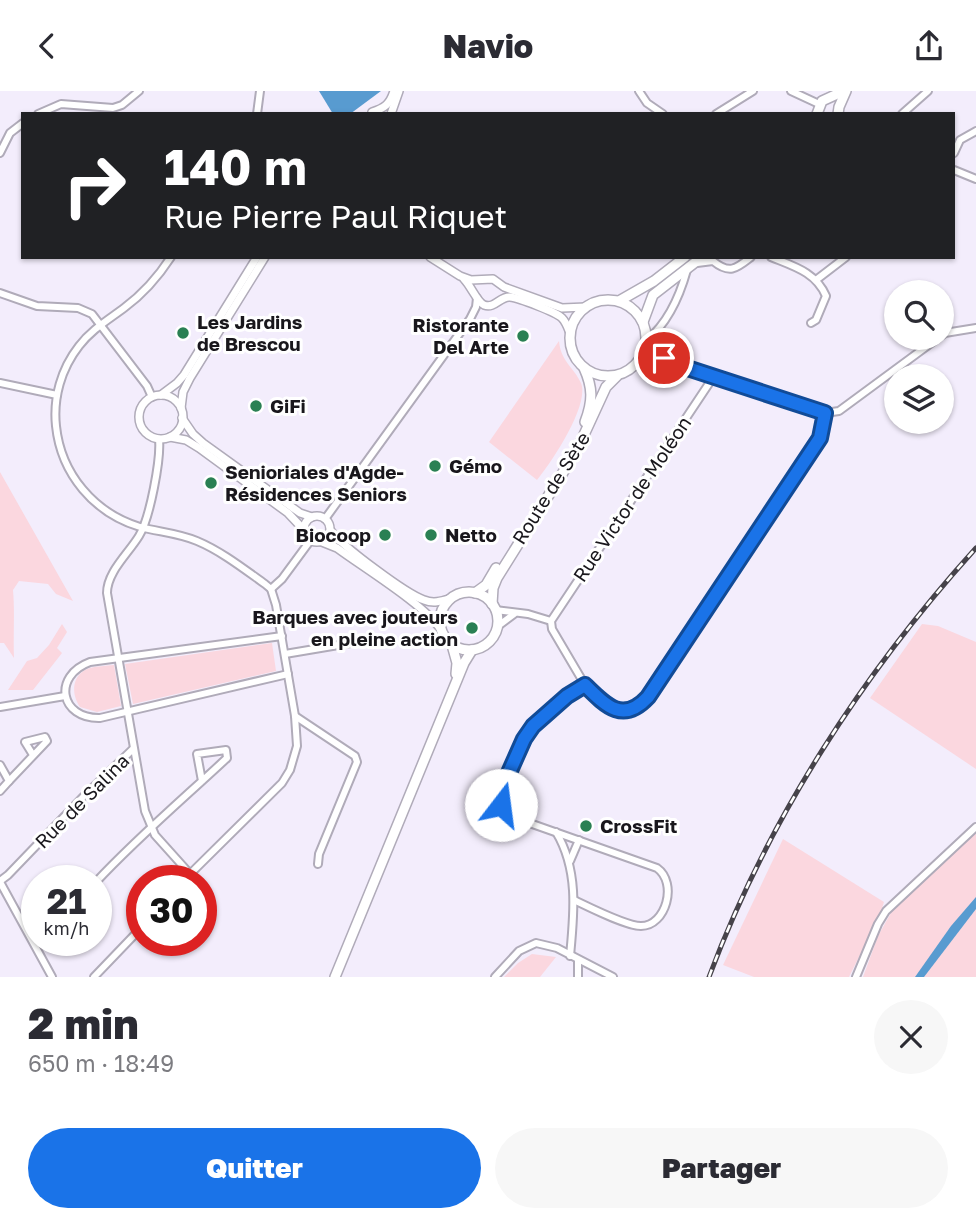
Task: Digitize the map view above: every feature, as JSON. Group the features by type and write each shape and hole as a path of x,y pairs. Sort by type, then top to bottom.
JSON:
{"main road":[{"path":"818,111 829,99 845,91"},
{"path":"840,111 845,91"},
{"path":"829,99 835,101 840,111"},
{"path":"619,301 654,281 682,259"},
{"path":"643,322 653,295 695,263"},
{"path":"608,300 619,301 629,306 643,322 647,342 633,368 617,376 606,377 584,368 573,352 570,333 579,314 586,307 608,300"},
{"name":"Route de Sète","path":"475,593 486,585 582,428 590,409 592,392 584,368"},
{"name":"Route de Sète","path":"494,607 493,588 497,578 577,450 606,387 617,376"},
{"path":"452,645 472,650 489,642 498,625 494,607 484,597 475,593 462,593 452,598 442,613 441,630 452,645 457,663 455,685"},
{"path":"338,977 464,663 472,650"}],"street":[{"path":"43,112 61,104 113,109 122,106 139,91"},
{"path":"257,112 260,91"},
{"path":"373,112 383,109 389,103 394,91"},
{"path":"392,112 399,91"},
{"path":"639,91 647,103 660,112"},
{"path":"719,112 752,91"},
{"path":"791,91 818,111"},
{"path":"904,112 928,91"},
{"path":"0,153 10,133 21,125"},
{"path":"955,151 960,140 976,131"},
{"path":"955,170 976,179"},
{"path":"170,259 138,297 79,345 69,361 57,395 55,416 57,438 74,478 87,495 104,509 122,520 201,543 271,589 282,636 297,746 290,770 282,782 199,865"},
{"path":"256,259 184,375 161,395 145,401 139,416 144,431 159,439 170,437 186,440 288,513 310,541"},
{"path":"264,259 183,391 182,418 203,443 300,513 325,519 331,531 343,544 413,595 430,602 452,598"},
{"path":"433,259 460,276 488,306"},
{"path":"672,363 647,342 668,314 695,263 713,259 720,267 732,269 742,266 749,259"},
{"path":"776,259 816,279 826,296 816,320 811,324"},
{"path":"816,279 842,259"},
{"path":"460,276 482,281 493,279 501,285 562,308 586,307"},
{"path":"470,319 476,307 476,295 482,281"},
{"path":"499,302 503,293 501,285"},
{"path":"0,293 37,306 86,310 102,324 152,397"},
{"path":"325,519 470,319 481,308 512,297 558,315 567,324 570,333"},
{"path":"954,332 976,328"},
{"path":"639,361 672,363 825,413 839,411 923,350"},
{"name":"Rue Victor de Moléon","path":"551,621 714,376"},
{"path":"0,383 57,395"},
{"path":"161,395 176,402 181,408"},
{"path":"494,607 513,614 528,614 551,621 552,629 585,685 617,711 633,710 648,697 816,445 825,413"},
{"path":"170,437 176,432 182,418"},
{"path":"159,439 159,463 143,527 107,585 145,811 150,828 182,865"},
{"path":"304,530 306,522 312,517"},
{"path":"322,542 328,538 331,531"},
{"path":"271,589 282,579 310,541"},
{"path":"310,541 337,548 435,620 441,630"},
{"path":"498,625 513,614"},
{"path":"282,636 218,643 79,666 66,684 65,696 76,712 88,718 288,674"},
{"path":"285,655 374,639"},
{"path":"574,900 642,926 651,924 658,918 669,890 667,879 657,868 508,814 502,808 500,797 524,739 533,726 567,696 585,685"},
{"path":"0,707 65,696"},
{"path":"295,716 355,756 357,762 319,854 318,864"},
{"name":"Rue de Salina","path":"0,881 133,749"},
{"path":"112,866 227,758 226,750 197,754 202,781"},
{"path":"0,791 33,755"},
{"path":"0,765 9,781"},
{"path":"856,977 886,911 976,827"},
{"path":"556,832 570,861 574,900 570,956"},
{"path":"570,861 579,840"},
{"path":"0,881 21,920"},
{"path":"495,977 519,951 536,943 557,948 613,977"},
{"path":"94,977 126,944"},
{"path":"41,956 52,977"},
{"path":"578,960 578,977"}],"shaded area":[{"path":"559,341 565,359 581,383 582,393 568,433 537,480 489,442"},
{"path":"0,472 73,601 56,594 48,584 19,581 13,590 14,658 4,643 0,643"},
{"path":"62,624 67,632 57,648 62,653 33,690 8,690 27,661 37,658"},
{"path":"922,624 938,626 976,642 976,769 870,698"},
{"path":"272,643 276,671 133,704 125,664"},
{"path":"114,665 121,706 97,712 80,707 74,691 79,675 90,668"},
{"path":"976,833 976,977 863,977 878,936 892,911"},
{"path":"783,839 884,902 849,977 754,977 723,965"},
{"path":"532,954 556,957 540,977 504,977 518,963"}],"water":[{"path":"319,91 381,91 353,112 332,112"},
{"path":"976,897 976,909 924,977 915,977 951,926"}],"railway":[{"path":"709,977 760,861 822,750 895,646 976,548"}],"place":[{"name":"Les Jardins de Brescou","path":"183,333"},
{"name":"Ristorante Del Arte","path":"523,336"},
{"name":"GiFi","path":"256,406"},
{"name":"Gémo","path":"435,466"},
{"name":"Senioriales d'Agde- Résidences Seniors","path":"211,483"},
{"name":"Biocoop","path":"385,535"},
{"name":"Netto","path":"431,535"},
{"name":"Barques avec jouteurs en pleine action","path":"472,628"},
{"name":"CrossFit","path":"586,826"}],"route":[{"path":"501,805 500,793 524,739 533,726 567,696 585,685 617,711 624,712 633,710 648,697 820,438 825,413 672,363 664,358"}]}
